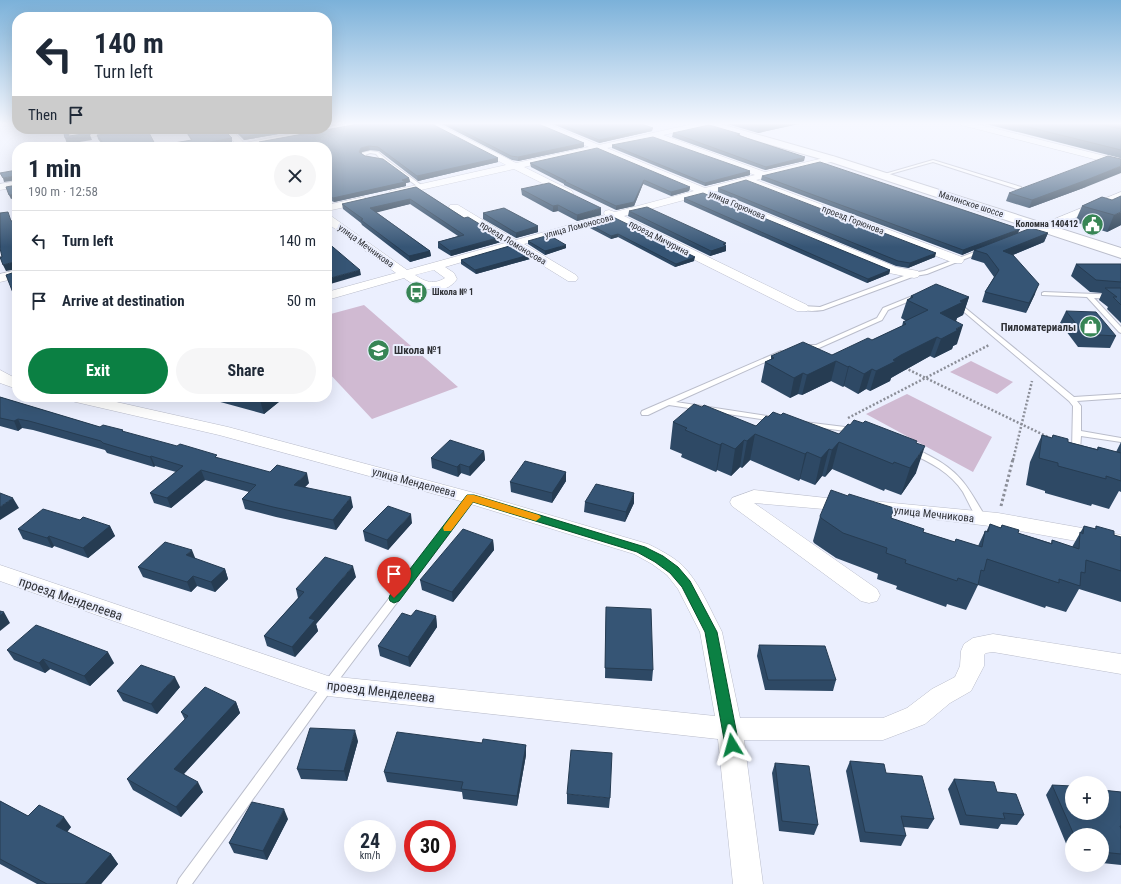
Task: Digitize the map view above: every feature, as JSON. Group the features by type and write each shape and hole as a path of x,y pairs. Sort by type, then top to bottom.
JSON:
{"main road":[{"name":"Малинское шоссе","path":"849,164 1121,253"}],"street":[{"path":"511,164 581,199"},
{"path":"386,195 522,164"},
{"name":"улица Горюнова","path":"638,164 893,270 914,274"},
{"path":"735,164 765,175"},
{"name":"улица Ломоносова","path":"332,295 614,216 810,164"},
{"name":"проезд Горюнова","path":"747,180 958,260"},
{"path":"0,187 12,185"},
{"path":"1044,227 1121,195"},
{"path":"332,207 371,198"},
{"name":"проезд Ломоносова","path":"454,207 572,278"},
{"name":"проезд Мичурина","path":"601,209 802,308"},
{"name":"улица Мечникова","path":"332,222 412,280 424,286 441,286 451,279 450,276 438,266"},
{"path":"0,278 12,275"},
{"path":"0,375 12,384"},
{"name":"улица Менделеева","path":"95,402 222,431 471,498 641,549 659,559 674,570 686,584 711,632 730,729 748,884"},
{"name":"улица Мечникова","path":"869,596 739,502 754,496 990,519 1121,542"},
{"name":"проезд Менделеева","path":"0,573 328,686 730,729"},
{"path":"730,729 884,729 916,716 941,696 963,684 972,666 972,651 981,644 993,643 1121,664"}],"lane":[{"path":"391,164 422,187"},
{"path":"883,175 921,164"},
{"path":"943,164 1019,188"},
{"path":"1030,232 1044,227"},
{"path":"802,308 821,309 914,274 925,273 987,249"},
{"path":"794,347 817,347 880,319 885,310 923,293"},
{"path":"1044,294 1121,297"},
{"path":"1089,296 1121,331"},
{"path":"971,304 953,298 1072,399 1077,406 1076,450"},
{"path":"645,413 787,350"},
{"path":"1072,399 1121,396"},
{"path":"668,403 780,420"},
{"path":"795,423 861,432"},
{"path":"1077,433 1121,440"},
{"path":"905,447 921,454 952,475 990,519"},
{"path":"184,884 328,686 471,498"}],"path":[{"path":"829,428 1000,339"},
{"path":"904,367 1076,450"},
{"path":"990,519 1021,424 1035,368"}],"shaded area":[{"path":"364,305 458,387 372,419 332,376 332,314"},
{"path":"971,361 1013,382 997,394 950,372"},
{"path":"907,394 992,437 973,472 866,414"}],"building":[{"path":"332,164 390,164 409,178 402,180 405,182 333,198"},
{"path":"401,164 470,164 417,176"},
{"path":"533,164 636,164 690,187 671,192 644,180 634,202 616,206 564,181 566,181"},
{"path":"659,164 731,164 750,171 705,183"},
{"path":"758,164 777,164 766,167"},
{"path":"811,164 827,164 1020,229 963,250 762,176"},
{"path":"1086,164 1121,164 1121,166 1089,179 1032,200 1009,193"},
{"path":"12,171 12,176 3,178 0,173"},
{"path":"746,180 936,253 910,263 898,261 718,188"},
{"path":"549,183 601,208 577,215 558,205 553,206 521,189"},
{"path":"12,186 12,195 9,195 6,187"},
{"path":"416,187 464,218 468,217 501,237 450,251 438,242 464,235 410,199 370,208 430,251 409,256 342,204"},
{"path":"703,193 890,270 868,279 684,198"},
{"path":"1121,196 1121,212 1114,215 1082,206 1102,197 1112,200"},
{"path":"647,207 726,243 723,244 726,246 711,251 629,211"},
{"path":"504,208 538,226 516,233 483,213"},
{"path":"8,212 12,221 12,263 3,265 0,257 2,257 0,248 0,213"},
{"path":"613,217 695,257 676,264 618,234 611,236 589,224"},
{"path":"1031,228 1048,233 1003,251 1013,255 1039,284 1029,303 985,292 999,270 987,254 974,250"},
{"path":"549,235 566,245 545,251 528,241"},
{"path":"513,245 529,255 475,270 461,260"},
{"path":"332,246 360,270 332,278"},
{"path":"1076,264 1121,264 1121,282 1096,280"},
{"path":"12,273 12,290 6,275"},
{"path":"936,284 969,297 960,301 963,302 940,313 963,325 956,329 958,330 941,339 937,337 901,355 893,360 896,361 876,371 872,369 864,374 836,361 807,375 803,373 794,378 765,362 774,358 771,356 803,342 832,355 868,338 872,340 906,324 903,322 928,310 907,300 913,297 911,296"},
{"path":"1105,288 1121,288 1121,305 1113,297 1117,297"},
{"path":"1066,311 1096,312 1116,336 1084,334"},
{"path":"0,397 12,401 12,402 17,402 100,427 103,425 177,446 180,444 217,455 215,457 270,472 277,465 307,473 294,485 351,497 333,520 242,499 256,485 201,470 167,498 150,493 183,466 29,421 18,419 14,421 0,418"},
{"path":"694,404 702,407 704,405 756,426 766,416 768,417 773,412 781,415 783,413 839,434 854,420 863,423 865,421 917,441 916,443 925,446 910,468 894,462 893,464 839,442 832,450 829,449 821,458 807,452 805,454 755,434 747,441 744,440 735,449 722,443 720,445 685,430 687,428 673,422"},
{"path":"1042,435 1052,438 1053,435 1068,439 1068,442 1098,450 1098,447 1121,453 1121,481 1106,476 1106,479 1058,466 1058,463 1039,458"},
{"path":"450,440 484,451 469,467 460,464 457,467 431,458"},
{"path":"525,461 566,472 552,493 510,482"},
{"path":"596,484 634,493 626,512 585,502"},
{"path":"831,490 894,508 891,518 924,529 923,532 955,542 956,539 982,547 985,531 988,532 990,524 1001,528 1002,525 1019,530 1018,533 1052,544 1052,540 1079,549 1080,532 1083,534 1084,526 1096,529 1096,526 1114,531 1114,535 1121,537 1121,571 1086,560 1085,573 1081,572 1080,586 1059,579 1059,583 987,559 984,571 981,570 978,585 958,578 957,581 905,563 906,560 886,553 887,548 843,533 821,518 820,516"},
{"path":"0,493 13,498 0,507"},
{"path":"388,506 411,514 387,540 363,531"},
{"path":"43,509 80,520 83,517 110,526 83,548 49,536 47,538 18,529"},
{"path":"463,529 493,540 452,592 420,580"},
{"path":"165,542 192,550 186,555 225,569 211,582 193,576 187,582 138,567"},
{"path":"325,557 353,566 309,618 315,620 292,647 264,636 304,592 296,589"},
{"path":"606,607 651,609 653,670 605,668"},
{"path":"416,610 436,616 408,657 378,646 402,613 411,616"},
{"path":"36,625 108,652 84,676 43,659 39,663 7,650"},
{"path":"759,645 825,646 836,680 768,680"},
{"path":"141,665 175,677 151,704 117,691"},
{"path":"205,687 236,702 174,769 198,782 176,807 127,779 188,716 181,712"},
{"path":"310,728 355,730 344,771 297,769"},
{"path":"397,732 482,743 483,739 526,745 517,796 461,789 463,782 384,772"},
{"path":"571,750 612,753 610,798 567,794"},
{"path":"850,761 884,764 886,773 922,776 934,819 901,816 906,836 865,832"},
{"path":"775,763 809,766 818,825 782,821"},
{"path":"954,779 994,782 997,792 1016,794 1024,815 1003,813 1005,819 966,815"},
{"path":"1052,785 1065,786 1065,815"},
{"path":"1109,791 1121,792 1121,854 1109,853 1109,828 1071,828 1067,820 1109,820"},
{"path":"0,801 28,816 39,805 64,817 56,826 111,854 85,884 47,884 0,859"},
{"path":"252,802 284,809 263,851 229,843"}],"slow traffic":[{"path":"448,528 471,498 536,517"}],"place":[{"name":"Коломна 140412","path":"1093,224"},
{"name":"Школа № 1","path":"417,292"},
{"name":"Пиломатериалы","path":"1091,327"},
{"name":"Школа №1","path":"379,350"}],"route":[{"path":"394,598 471,498 641,549 659,559 674,570 686,584 711,632 732,745"}]}
